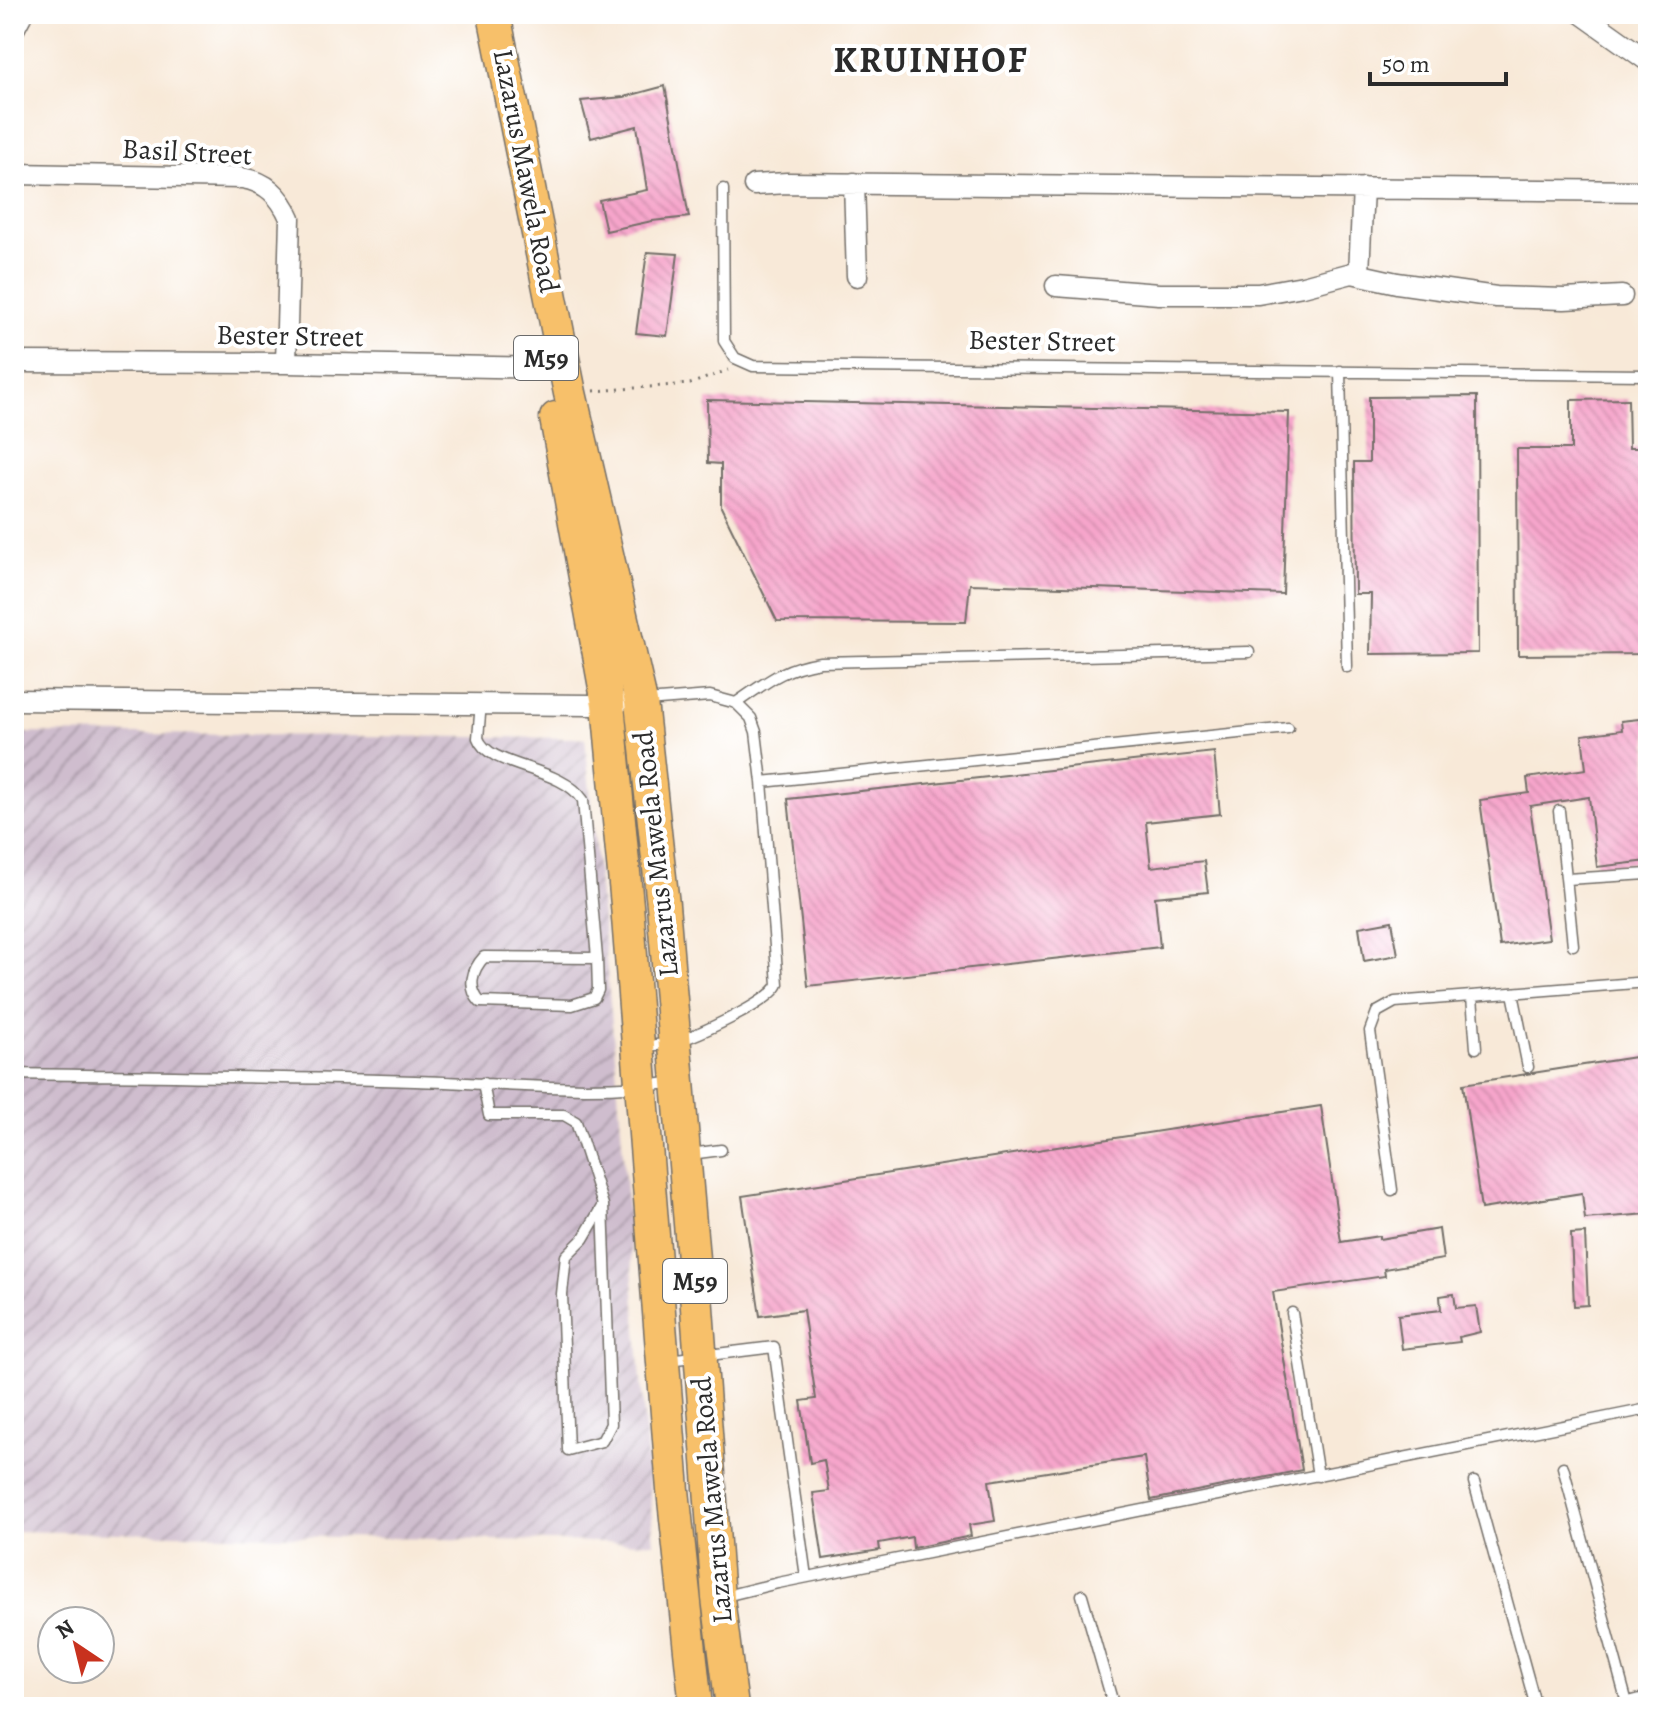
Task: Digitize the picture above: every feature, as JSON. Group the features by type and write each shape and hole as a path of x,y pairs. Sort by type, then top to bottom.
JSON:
{"main road":[{"name":"Lazarus Mawela Road","path":"479,14 522,225 641,702 675,1042 700,1357 701,1601 696,1707"},
{"name":"Lazarus Mawela Road","path":"494,14 561,375 608,704 627,905 662,1360 701,1601 732,1707"}],"street":[{"path":"14,29 22,14"},
{"path":"1582,14 1648,61"},
{"name":"Basil Street","path":"14,174 242,178 262,183 279,198 290,218 286,363"},
{"path":"754,185 854,183 1648,191"},
{"path":"854,183 857,276"},
{"path":"1359,273 1363,188"},
{"path":"1056,286 1159,294 1258,294 1359,273 1397,283 1496,297 1564,299 1622,296"},
{"name":"Bester Street","path":"14,362 286,363 561,375"},
{"path":"14,700 641,702"}],"lane":[{"path":"723,189 724,341 743,364"},
{"name":"Bester Street","path":"743,364 1648,375"},
{"path":"1340,371 1347,667"},
{"path":"736,703 781,672 820,662 1249,652"},
{"path":"637,1047 675,1042 753,1007 776,990 776,953 762,782 756,732 751,718 736,703 710,696 641,702"},
{"path":"481,703 478,738 487,751 570,784 583,800 597,958 598,990 594,998 572,1005 480,1002 473,993 472,978 476,966 484,957 597,958"},
{"path":"762,782 1288,728"},
{"path":"1559,811 1573,945"},
{"path":"1567,879 1648,874"},
{"path":"1392,1190 1370,1031 1377,1012 1395,1002 1648,982"},
{"path":"1513,993 1528,1067"},
{"path":"1472,997 1476,1048"},
{"path":"14,1074 483,1083 539,1087 641,1087 678,1081"},
{"path":"483,1083 489,1115 564,1115 576,1122 603,1205 611,1424 602,1441 568,1450 562,1294 566,1256 583,1239 603,1205"},
{"path":"684,1155 721,1150"},
{"path":"1292,1313 1318,1476"},
{"path":"662,1360 774,1347 806,1577"},
{"path":"701,1601 806,1577 1648,1409"},
{"path":"1563,1467 1627,1703"},
{"path":"1474,1482 1536,1707"},
{"path":"1082,1595 1114,1707"},
{"path":"1609,1707 1648,1697"}],"path":[{"path":"561,375 690,384 743,364"}],"shaded area":[{"path":"14,733 585,738 616,1066 654,1543 14,1531"}],"building":[{"path":"665,86 689,217 606,231 599,200 647,190 637,126 591,138 581,101 624,97"},
{"path":"647,252 678,254 667,336 636,333"},
{"path":"1477,396 1478,653 1370,654 1371,594 1355,594 1354,462 1369,462 1369,397"},
{"path":"1628,399 1629,448 1648,448 1648,654 1518,655 1517,449 1571,449 1571,400"},
{"path":"707,400 1289,412 1283,594 970,584 966,622 777,621 721,507 721,464 708,463"},
{"path":"1648,718 1648,861 1597,867 1589,797 1530,806 1549,939 1500,946 1480,800 1529,793 1527,778 1586,769 1582,735 1622,730 1621,721"},
{"path":"1214,752 1220,814 1146,822 1151,867 1204,861 1208,892 1155,897 1160,947 808,986 788,799"},
{"path":"1392,921 1398,955 1364,961 1359,927"},
{"path":"1648,1055 1648,1214 1585,1219 1582,1193 1481,1209 1463,1084"},
{"path":"1321,1106 1341,1242 1439,1229 1443,1259 1384,1269 1385,1276 1273,1292 1302,1470 1151,1500 1144,1457 989,1481 995,1521 969,1525 971,1536 913,1548 912,1537 879,1543 880,1550 823,1559 813,1493 829,1491 824,1460 810,1463 801,1401 816,1399 803,1310 760,1316 742,1196"},
{"path":"1585,1233 1588,1305 1574,1306 1571,1234"},
{"path":"1454,1294 1456,1308 1476,1306 1480,1332 1459,1337 1460,1342 1402,1349 1398,1315 1441,1310 1440,1296"}],"district":[{"name":"KRUINHOF","path":"931,59"}]}
